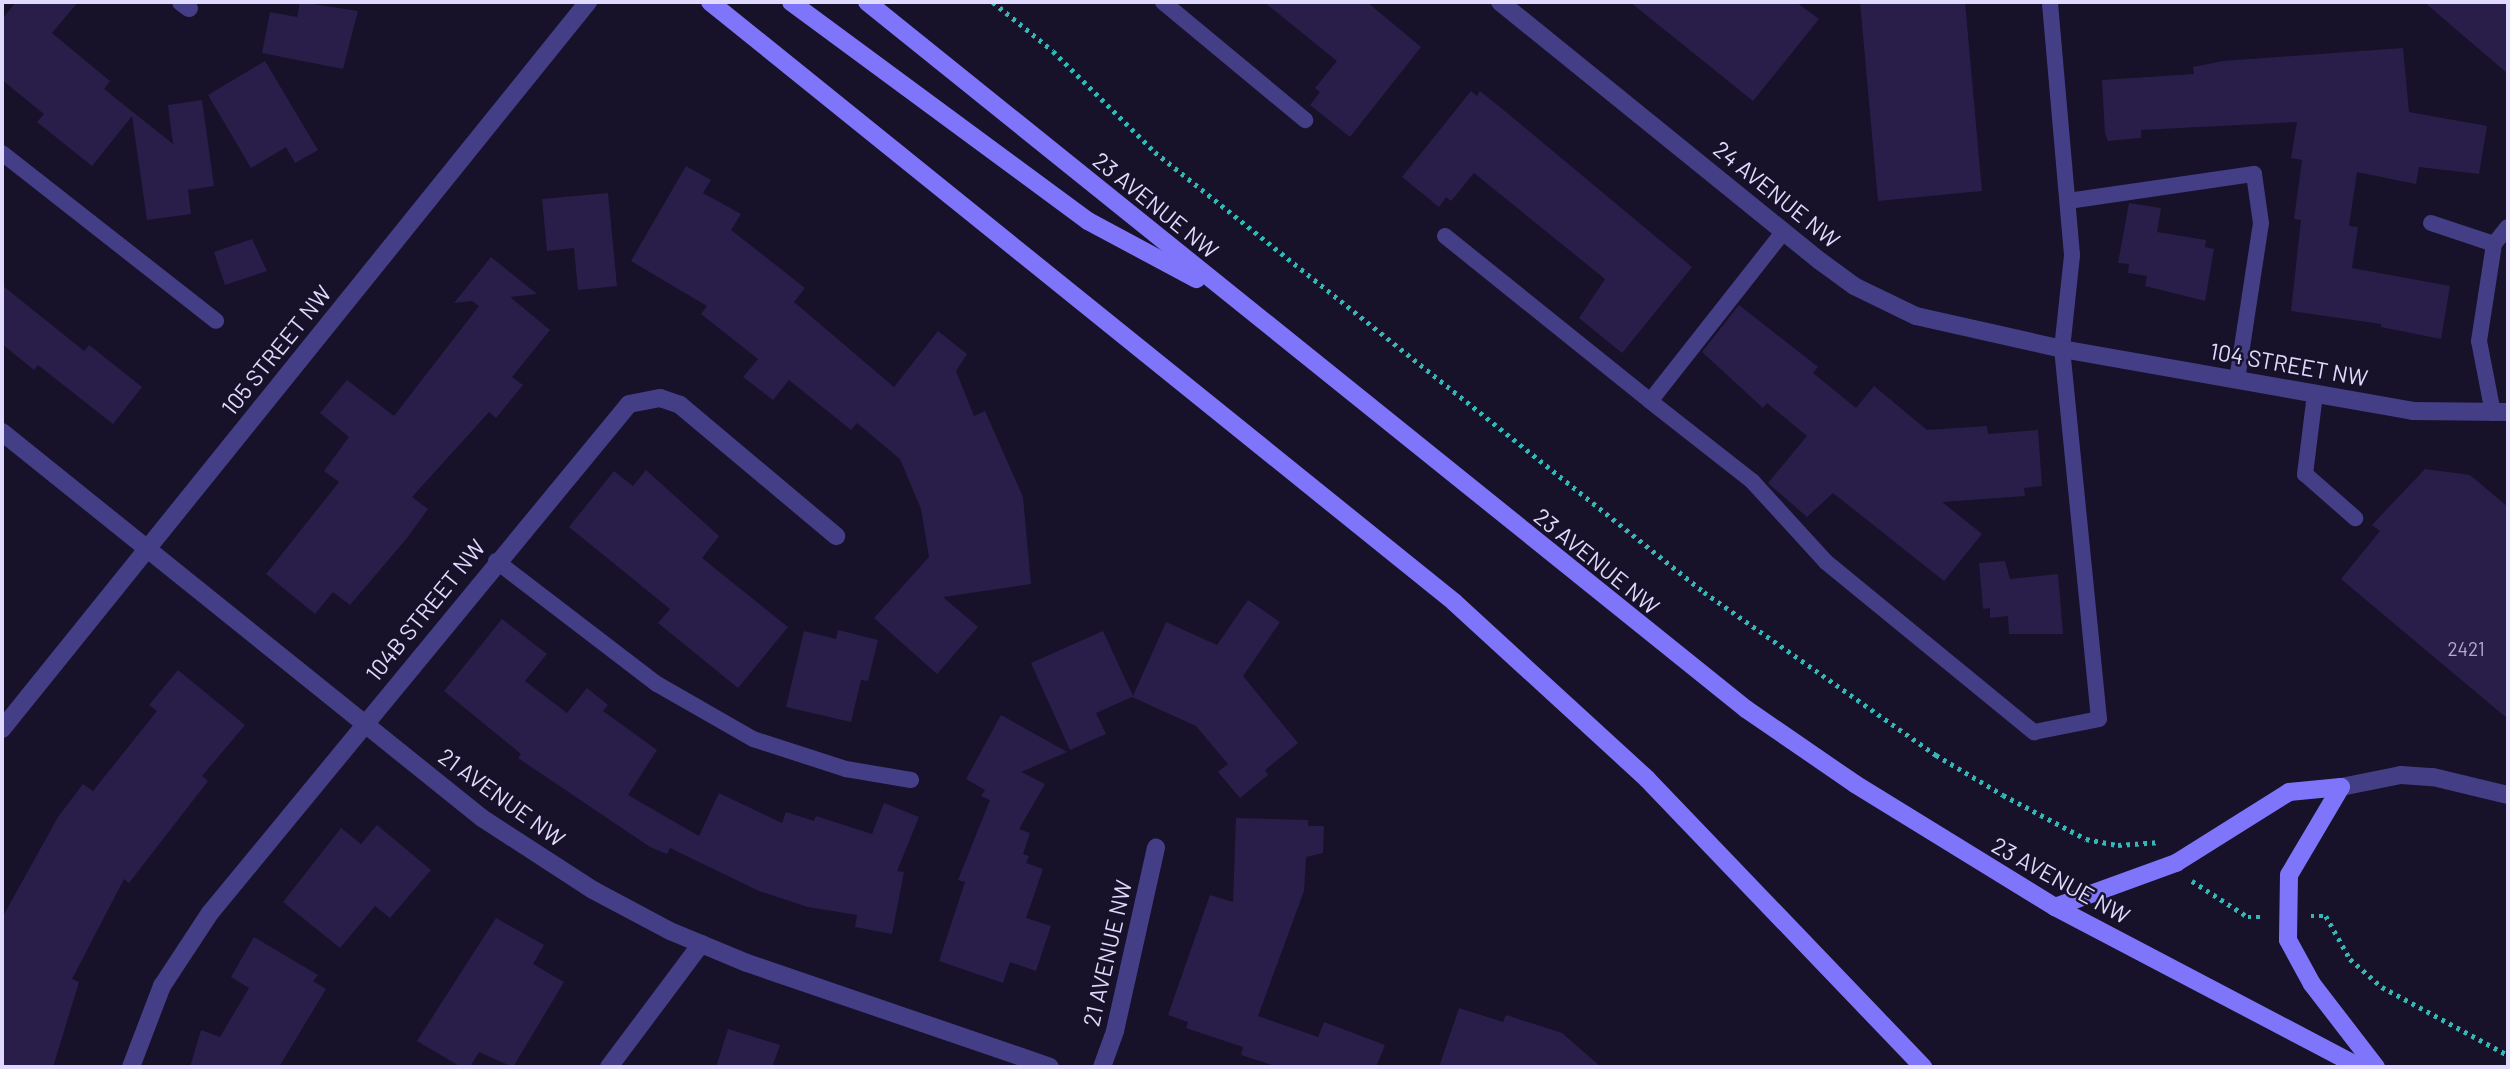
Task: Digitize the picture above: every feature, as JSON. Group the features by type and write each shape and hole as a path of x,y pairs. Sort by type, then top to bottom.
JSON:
{"main road":[{"path":"710,2 1454,602 1647,779 1923,1067"},
{"path":"791,2 1088,221 1236,301"},
{"name":"23 AVENUE NW","path":"867,2 1746,709 1855,784 2055,907 2360,1067"},
{"path":"2055,907 2176,863 2289,792 2341,787"},
{"path":"2341,787 2289,875 2285,917 2288,940 2299,964 2376,1067"}],"street":[{"name":"105 STREET NW","path":"2,729 587,2"},
{"name":"24 AVENUE NW","path":"1500,2 1784,231 1884,303 1951,326 2062,349"},
{"name":"104 STREET NW","path":"2062,349 2412,411 2501,412"},
{"name":"104B STREET NW","path":"131,1067 162,986 191,939 363,723 617,415 629,404 660,398 680,405 836,536"},
{"name":"21 AVENUE NW","path":"2,432 363,723 535,855 639,917 701,944 1050,1067"},
{"path":"2341,787 2401,775 2433,777 2508,795"},
{"name":"21 AVENUE NW","path":"1102,1067 1115,1031 1156,848"},
{"path":"608,1067 701,944"}],"lane":[{"path":"1163,2 1305,120"},
{"path":"1445,236 1752,481 1826,562 2034,732 2099,719 2062,349 2072,255 2050,2"},
{"path":"2,153 216,321"},
{"path":"2067,201 2254,174 2260,223 2237,380"},
{"path":"2431,223 2494,244"},
{"path":"2501,412 2479,341 2494,244 2508,227"},
{"path":"1650,401 1784,231"},
{"path":"2315,394 2305,474 2355,519"},
{"path":"496,561 657,684 753,739 846,769 911,780"}],"path":[{"path":"993,2 1053,51 1155,152 1704,592 1936,755 2003,795 2086,839 2118,845 2160,841 2198,888 2248,917 2326,916 2337,939 2365,975 2508,1055"}],"building":[{"path":"16,2 78,2 52,33 110,81 104,89 173,144 168,105 202,100 214,186 188,190 191,214 147,220 132,116 92,166 37,122 44,114 2,80 2,19"},
{"path":"300,2 358,11 343,69 262,53 270,12 297,17"},
{"path":"1264,2 1367,2 1421,47 1350,137 1310,105 1320,92 1315,88 1337,61"},
{"path":"1630,2 1796,2 1819,19 1753,101"},
{"path":"1860,2 1965,2 1982,191 1878,201"},
{"path":"2424,2 2508,2 2508,74"},
{"path":"2403,48 2409,112 2487,126 2479,174 2419,167 2416,184 2357,172 2349,226 2358,227 2352,268 2450,286 2441,339 2381,327 2381,324 2291,311 2301,220 2294,219 2302,160 2291,158 2297,122 2141,130 2141,138 2108,141 2105,133 2102,80 2194,74 2193,67 2223,61"},
{"path":"265,61 318,150 295,163 286,147 251,168 208,95"},
{"path":"1471,91 1477,96 1480,91 1692,267 1622,353 1579,318 1605,279 1474,173 1451,201 1446,197 1439,207 1402,177"},
{"path":"686,166 711,180 703,193 741,214 731,230 805,288 794,302 894,387 938,331 967,354 956,371 974,416 985,411 1023,497 1031,584 943,597 978,627 937,674 874,618 929,557 921,509 900,459 857,423 851,430 789,380 773,400 743,377 758,359 701,314 707,306 631,261"},
{"path":"608,193 617,286 578,290 574,248 547,251 542,199"},
{"path":"2129,203 2161,208 2157,232 2206,240 2205,247 2214,249 2205,301 2145,286 2147,276 2128,273 2129,264 2118,263"},
{"path":"252,239 267,271 225,285 214,252"},
{"path":"491,257 537,294 510,297 550,330 512,377 523,385 496,418 489,412 412,497 428,509 350,605 333,592 315,614 266,574 339,482 324,471 349,437 320,413 347,380 394,416 479,306 472,301 454,303"},
{"path":"2,285 84,351 89,345 142,387 113,424 38,365 34,370 2,344"},
{"path":"1739,305 1818,367 1813,373 1856,408 1874,386 1927,430 1987,426 1988,434 2038,430 2042,486 2024,488 2025,496 1942,502 1982,534 1944,581 1833,493 1807,517 1768,483 1807,436 1767,403 1763,408 1702,352"},
{"path":"2425,469 2470,475 2508,507 2508,719 2341,579 2380,531 2372,525"},
{"path":"646,470 719,536 702,558 788,627 738,688 658,623 670,609 569,527 614,471 633,486"},
{"path":"2005,561 2010,579 2058,574 2063,634 2009,634 2008,616 1990,618 1990,608 1983,609 1979,563"},
{"path":"1248,600 1280,622 1243,676 1298,743 1265,770 1268,775 1240,798 1218,772 1228,764 1196,726 1132,697 1096,713 1106,734 1070,750 1031,663 1103,631 1133,696 1166,622 1217,645"},
{"path":"502,619 547,654 525,681 567,713 587,688 608,705 603,711 657,750 628,795 699,836 719,793 782,823 786,812 814,821 816,816 872,834 884,803 919,817 897,871 904,872 892,934 855,927 857,915 808,907 759,891 670,848 667,854 650,847 518,758 521,754 444,691"},
{"path":"838,630 878,640 868,681 861,680 851,722 786,707 804,631 836,639"},
{"path":"178,670 245,725 202,776 208,781 129,883 124,879 72,979 79,982 53,1067 2,1067 2,918 58,817 83,784 93,791 157,711 149,705"},
{"path":"1001,715 1067,752 1021,772 1045,784 1019,829 1030,833 1023,854 1029,856 1026,863 1043,869 1026,918 1051,926 1036,971 1010,962 1003,983 939,961 965,882 958,880 990,800 981,796 985,790 966,779"},
{"path":"1236,818 1308,820 1308,826 1324,826 1323,853 1306,857 1304,891 1258,1016 1318,1037 1324,1022 1385,1045 1376,1067 1278,1067 1241,1055 1243,1047 1186,1028 1188,1022 1168,1015 1210,895 1233,902"},
{"path":"377,825 431,870 390,918 375,906 340,948 283,902 341,828 361,844"},
{"path":"496,918 544,945 533,964 564,982 513,1067 479,1052 470,1067 461,1067 417,1041"},
{"path":"254,937 318,975 313,981 326,989 279,1067 190,1067 201,1030 220,1037 249,988 231,977"},
{"path":"1459,1008 1503,1022 1506,1015 1562,1033 1601,1067 1439,1067"},
{"path":"728,1029 780,1045 772,1067 716,1067"}]}
